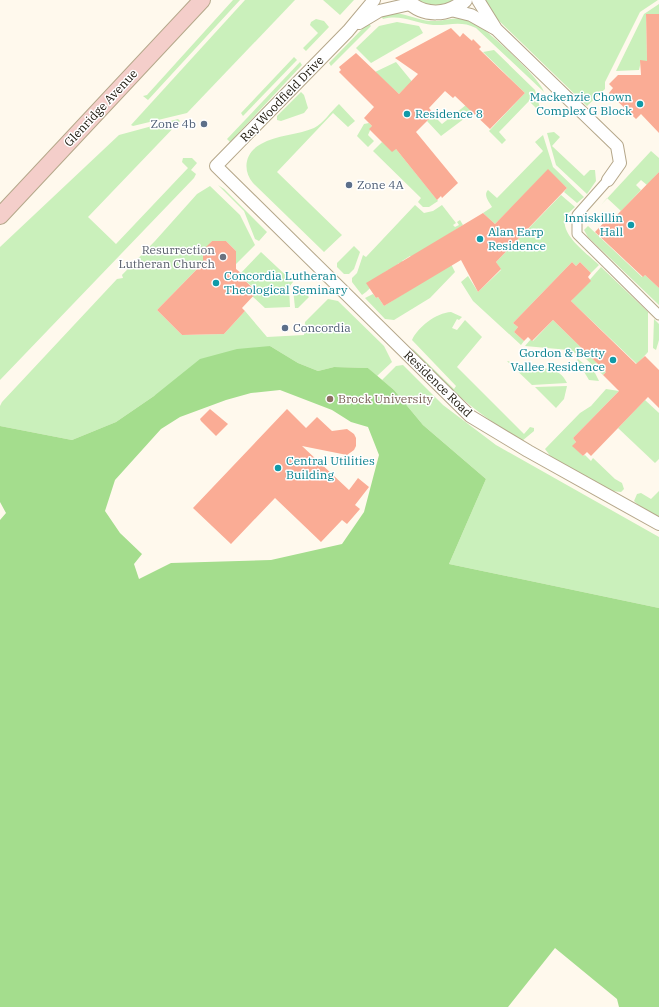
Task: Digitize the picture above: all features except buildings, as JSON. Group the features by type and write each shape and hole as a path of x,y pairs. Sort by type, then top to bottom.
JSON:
{"main road":[{"name":"Glenridge Avenue","path":"0,216 202,0"}],"street":[{"name":"Ray Woodfield Drive","path":"216,166 348,30 374,0"},
{"path":"408,2 419,9 440,13 451,10 465,0"},
{"path":"478,0 496,29 617,146 620,163 608,180 577,216 577,234 659,315"},
{"name":"Ray Woodfield Drive","path":"348,30 379,11 408,2"},
{"path":"451,10 471,15 496,29"},
{"name":"Residence Road","path":"216,166 470,416 528,452 659,524"}],"green space":[{"path":"233,0 240,0 148,100 143,96 147,95"},
{"path":"245,0 295,0 187,113 133,126 131,125"},
{"path":"323,0 354,0 340,15"},
{"path":"417,0 456,0 451,3 436,6"},
{"path":"485,0 658,0 640,12 605,82 605,89 587,106 493,15"},
{"path":"659,4 659,14 646,14 647,61 641,61 639,70 616,71 644,14"},
{"path":"394,13 430,21 455,18 470,20 487,32 511,53 541,85 544,92 476,28 465,24 433,25 408,19 383,19 381,16"},
{"path":"316,19 324,21 329,27 306,51 303,48 318,33 310,25 311,22"},
{"path":"397,22 419,26 423,33 371,63 356,48 379,26"},
{"path":"368,23 371,26 331,66 329,63"},
{"path":"494,50 535,90 540,108 537,109 529,101 499,132 506,140 502,144 489,131 525,93 483,52"},
{"path":"294,57 297,60 243,116 241,113"},
{"path":"300,62 302,65 230,142 227,139"},
{"path":"396,62 414,84 405,88 399,94 375,72"},
{"path":"301,92 304,95 308,108 304,113 281,121 277,120 277,116"},
{"path":"339,104 355,121 348,127 333,113 277,172 342,235 324,252 253,183 247,173 246,167 251,152 256,147 273,139 314,128 321,124"},
{"path":"466,105 473,112 441,136 427,121 433,115 442,124"},
{"path":"178,119 180,121 88,217 116,244 188,168 182,162 183,158 192,158 197,163 191,170 196,174 194,178 0,380 0,247 119,135"},
{"path":"369,123 372,126 368,135 374,141 368,147 357,136 364,124"},
{"path":"554,132 560,137 552,146 584,176 590,170 595,170 596,181 587,194 556,165 547,133"},
{"path":"543,135 553,167 584,197 577,203 564,192 567,188 548,170 495,224 483,213 492,207 486,194 488,190 497,198 543,151 535,142"},
{"path":"382,142 396,149 438,201 429,207 423,207 418,202 421,198 373,151"},
{"path":"651,151 659,158 659,172 647,185 641,180 636,185 641,190 621,211 607,198"},
{"path":"218,185 224,189 267,232 259,241 255,239 244,211"},
{"path":"210,186 240,215 255,245 236,264 236,251 226,241 212,241 207,247 203,247 203,265 199,267 157,310 182,335 224,334 245,311 267,337 304,335 305,322 328,299 338,301 384,346 392,362 377,376 368,368 334,367 318,371 298,363 270,346 154,396 116,422 72,440 0,426 0,406 2,402 117,279 123,278 122,275 197,194"},
{"path":"561,195 575,207 566,216 566,230 575,243 599,265 591,273 580,262 576,266 572,262 513,323 518,327 514,332 524,341 521,345 473,301 461,282 468,276 478,292 501,270 496,262"},
{"path":"415,205 424,213 433,211 442,205 456,223 453,225 455,227 459,225 457,222 460,220 463,225 412,258 410,256 402,261 403,263 399,263 389,271 388,270 362,295 352,282 352,278 357,273 363,255 366,257"},
{"path":"588,226 642,277 645,275 659,288 659,305 588,237 584,230"},
{"path":"354,246 360,252 354,269 349,274 344,274 337,267 337,263"},
{"path":"261,252 293,282 289,287 290,307 265,308 252,296 257,291 239,275"},
{"path":"451,264 455,272 430,298 394,320 385,319 365,298 373,294 376,298 378,297 384,306"},
{"path":"601,267 648,312 648,352 637,364 571,301"},
{"path":"296,285 309,297 298,308 295,308 293,288"},
{"path":"451,312 462,317 459,320 457,319 452,328 457,330 465,320 482,337 457,367 524,434 530,427 534,428 534,431 522,441 498,426 464,400 425,365 414,352 412,348 454,389 456,386 412,340 419,330 428,322 439,315"},
{"path":"654,319 659,324 659,340 656,350 653,348"},
{"path":"553,320 606,372 603,375 584,357 569,350 525,346 531,339 533,341"},
{"path":"270,346 298,363 318,371 334,367 368,368 394,390 423,425 486,479 449,564 659,608 659,1007 619,1007 617,999 555,948 508,1007 0,1007 0,520 6,513 0,502 0,426 72,440 116,422 154,396 200,359 237,349","holes":["280,390 332,410 351,422 368,427 379,455 364,512 342,544 271,560 171,563 139,579 134,564 142,554 120,533 105,511 115,480 161,429 180,417 226,400 251,393"]},
{"path":"578,359 595,373 599,381 589,380 577,360"},
{"path":"507,361 531,368 549,369 559,373 564,377 567,383 532,385"},
{"path":"403,365 443,405 496,445 659,537 659,608 449,564 486,479 423,425 394,390 382,380 396,366"},
{"path":"567,386 564,399 556,408 535,387"},
{"path":"606,389 619,391 573,438 576,442 573,446 583,456 585,455 591,461 593,458 615,479 622,483 624,489 621,492 612,491 551,457 545,449 580,413 591,406"},
{"path":"645,400 659,413 659,459 655,463 618,428"},
{"path":"659,491 659,517 639,506 634,501 637,494 641,493 651,499"}],"place":[{"name":"Mackenzie Chown Complex G Block","path":"640,104"},
{"name":"Residence 8","path":"407,114"},
{"name":"Zone 4b","path":"204,124"},
{"name":"Zone 4A","path":"349,185"},
{"name":"Inniskillin Hall","path":"631,225"},
{"name":"Alan Earp Residence","path":"480,239"},
{"name":"Resurrection Lutheran Church","path":"223,257"},
{"name":"Concordia Lutheran Theological Seminary","path":"216,283"},
{"name":"Concordia","path":"285,328"},
{"name":"Gordon & Betty Vallee Residence","path":"613,360"},
{"name":"Brock University","path":"330,399"},
{"name":"Central Utilities Building","path":"278,468"}]}
